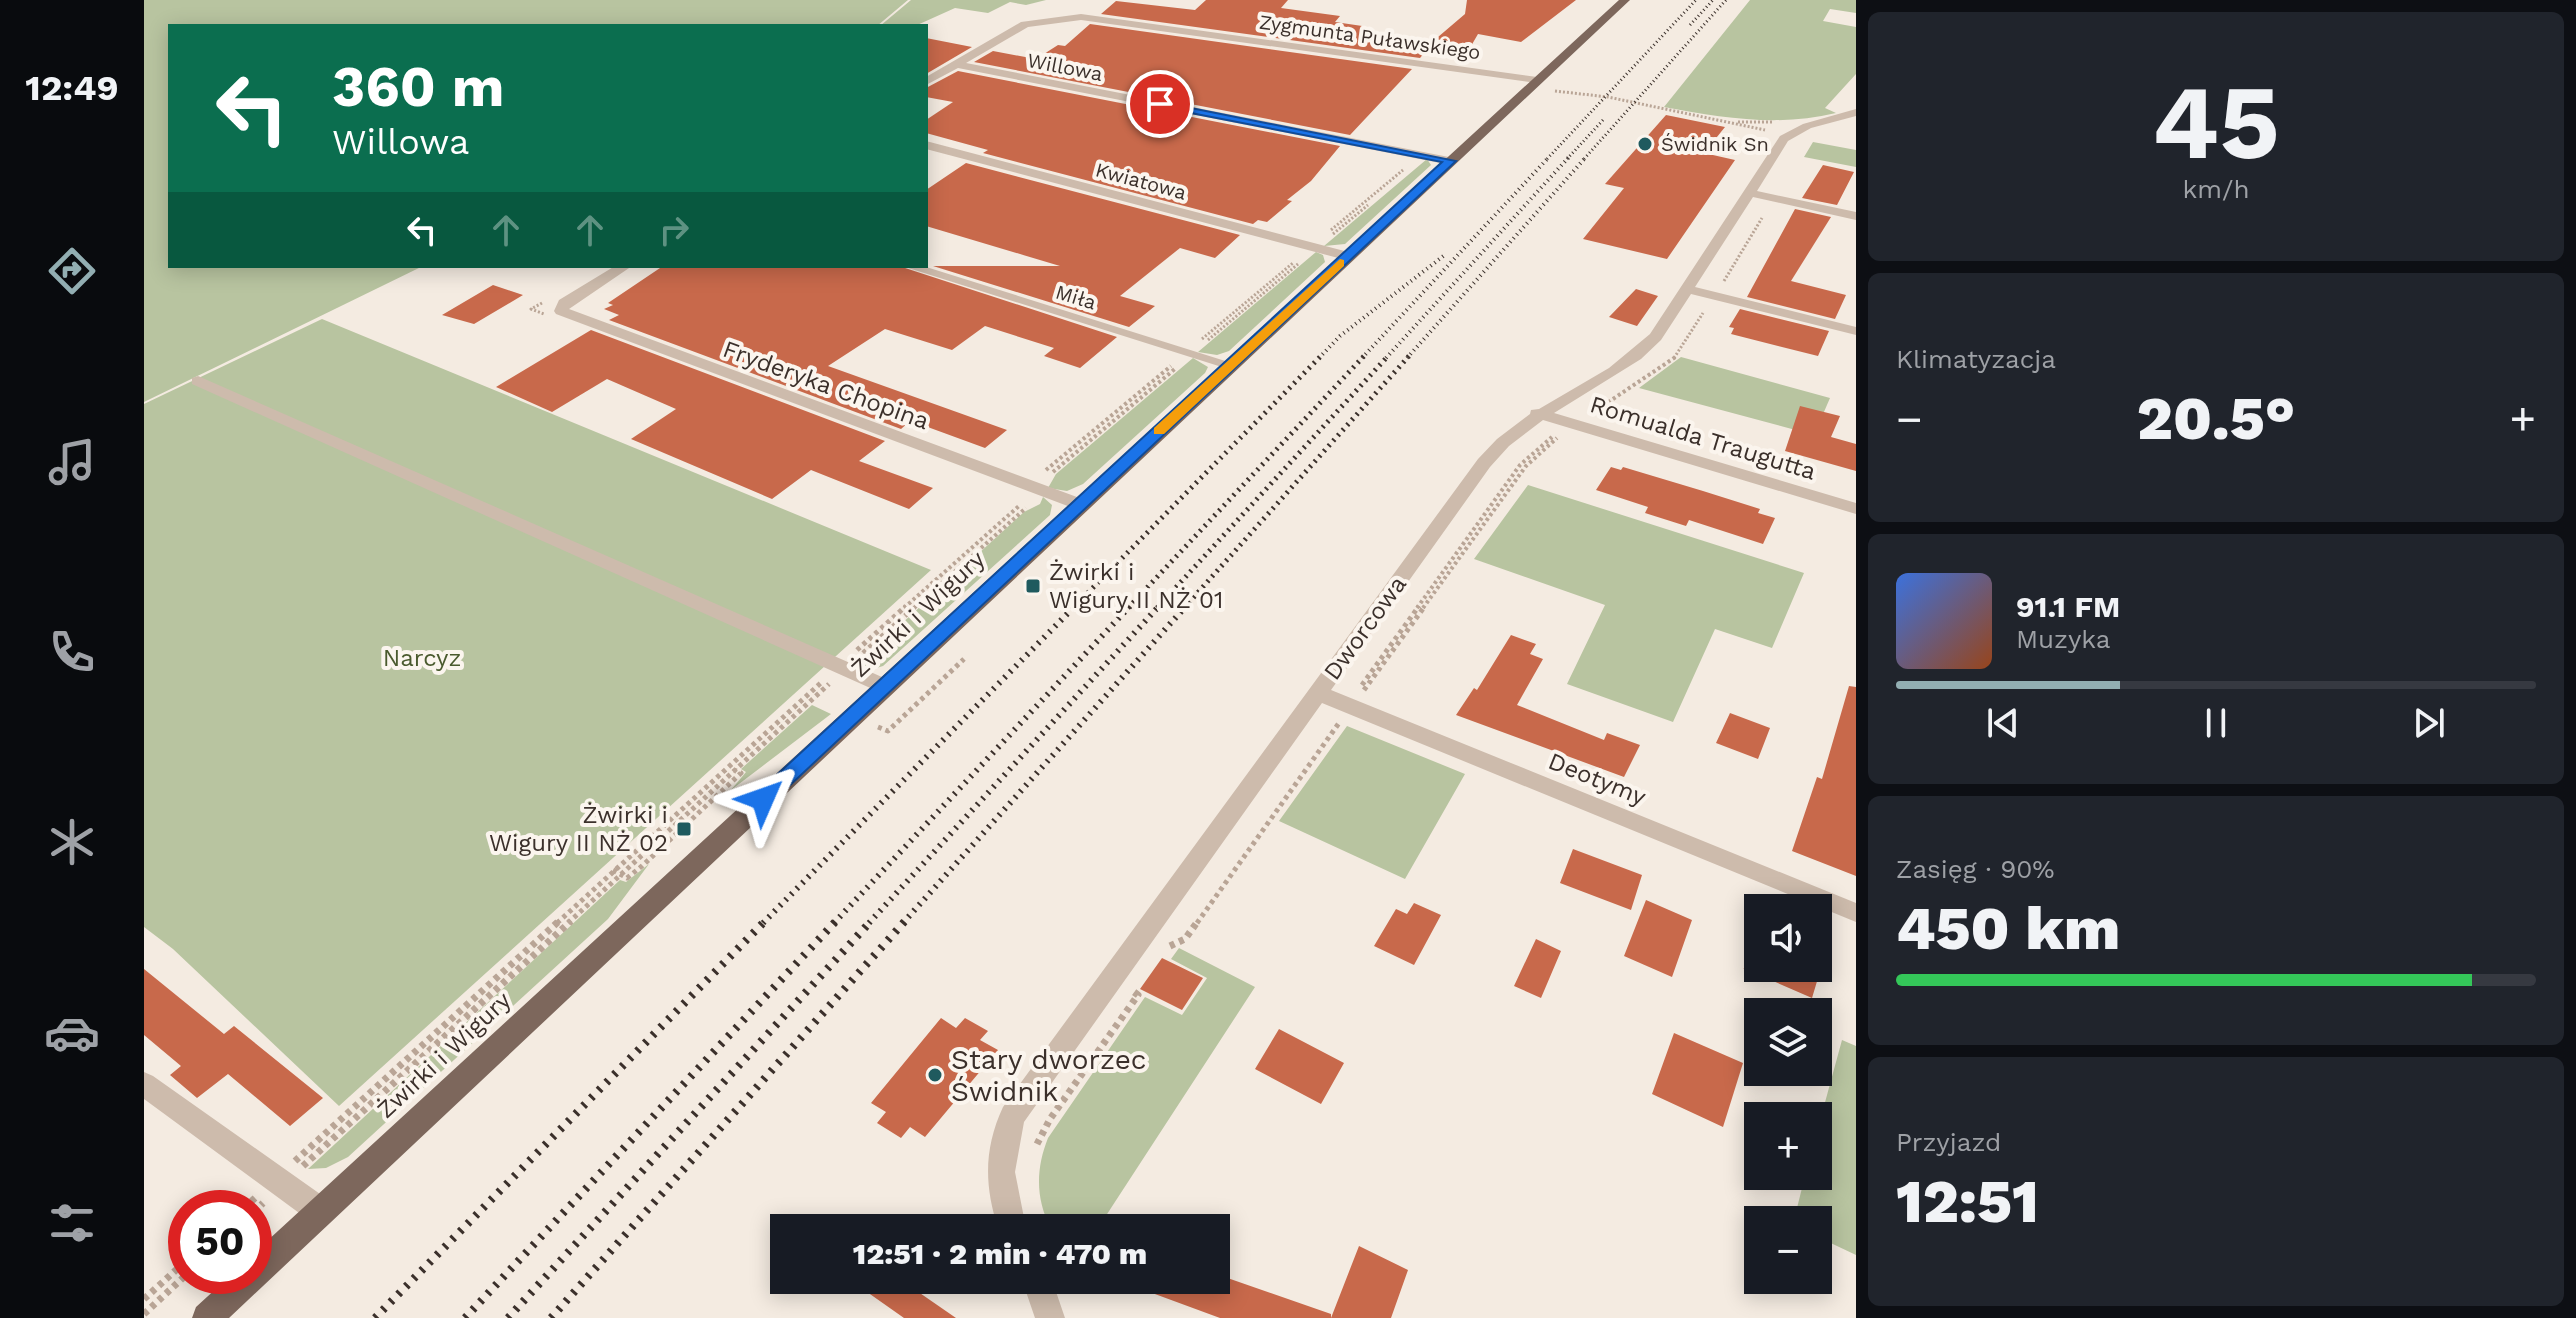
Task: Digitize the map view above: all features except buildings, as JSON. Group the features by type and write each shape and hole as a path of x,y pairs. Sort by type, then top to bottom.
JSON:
{"main road":[{"name":"Żwirki i Wigury","path":"272,1257 1347,256 1450,161 1540,86 1625,0"},
{"name":"Żwirki i Wigury","path":"207,1318 233,1294"}],"street":[{"name":"Zygmunta Puławskiego","path":"928,81 1017,27 1054,18 1115,19 1540,86"},
{"name":"Willowa","path":"956,64 1450,161"},
{"path":"1789,135 1856,112"},
{"path":"1841,116 1856,120"},
{"name":"Dworcowa","path":"1007,1214 1002,1200 999,1158 1013,1116 1484,463 1499,443 1537,413 1592,385 1643,351 1789,135"},
{"name":"Kwiatowa","path":"928,146 1347,256"},
{"path":"1750,193 1856,216"},
{"name":"Fryderyka Chopina","path":"622,268 560,307 571,317 1079,504"},
{"name":"Miła","path":"915,268 1230,365"},
{"path":"1687,289 1856,331"},
{"path":"198,381 884,686"},
{"name":"Romualda Traugutta","path":"1537,413 1856,509"},
{"name":"Deotymy","path":"1318,693 1856,913"},
{"path":"144,1084 320,1211"},
{"path":"1042,1294 1050,1318"}],"path":[{"path":"1540,86 1789,135"},
{"path":"268,1190 842,668 1021,510 1033,504 1039,490 1054,471 1425,155"},
{"path":"1713,295 1773,198"},
{"path":"1160,951 1185,939 1526,466 1575,424"},
{"path":"616,872 627,878 690,823 741,773 731,768"},
{"path":"272,1190 616,872"},
{"path":"1034,1153 1050,1119 1138,995 1131,991 1138,981"},
{"path":"144,1299 168,1277"},
{"path":"144,1314 168,1292"}],"green space":[{"path":"144,0 908,0 879,24 168,24 168,268 419,268 144,402"},
{"path":"911,0 1046,0 1026,5 1010,2 988,13 955,8 919,24 882,24"},
{"path":"1750,0 1856,0 1856,13 1830,9 1823,21 1856,27 1856,74 1825,108 1836,113 1772,120 1664,107"},
{"path":"1813,142 1856,150 1856,167 1804,157"},
{"path":"1427,159 1431,165 1345,244 1324,246"},
{"path":"1316,252 1323,255 1325,262 1229,351 1217,355 1198,352"},
{"name":"Narcyz","path":"322,319 931,570 339,1106 173,949 144,927 144,404"},
{"path":"1681,357 1830,398 1814,435 1639,388"},
{"path":"1193,358 1208,367 1205,373 1083,484 1067,491 1048,488 1056,474"},
{"path":"1528,485 1804,573 1772,648 1715,629 1673,722 1567,684 1605,605 1474,559"},
{"path":"1043,497 1052,505 1050,515 883,666 870,670 854,667 1024,512 1040,504"},
{"path":"812,705 831,714 731,790 746,772 741,769"},
{"path":"1347,726 1465,774 1405,879 1279,821"},
{"path":"649,864 608,919 348,1157 326,1168 308,1169 620,880 626,882"},
{"path":"1179,948 1255,987 1107,1214 1045,1214 1039,1172 1048,1138 1145,997 1182,1015 1207,978 1171,959"},
{"path":"1842,1040 1856,1046 1856,1255 1832,1244 1832,1206 1798,1206 1802,1190 1832,1190 1832,1102 1825,1102 1832,1086"}],"railway":[{"path":"1547,159 1696,0"},
{"path":"1690,25 1713,0"},
{"path":"1584,159 1726,0"},
{"path":"1567,159 1604,119"},
{"path":"1362,358 1549,157"},
{"path":"1386,358 1569,157"},
{"path":"1407,358 1586,157"},
{"path":"1319,358 1340,336 1446,254"},
{"path":"1073,608 1321,356"},
{"path":"1128,608 1364,356"},
{"path":"1157,608 1388,356"},
{"path":"1184,608 1409,356"},
{"path":"763,923 1075,606"},
{"path":"834,923 1130,606"},
{"path":"869,923 1159,606"},
{"path":"903,923 1186,606"},
{"path":"375,1318 765,921"},
{"path":"465,1318 836,921"},
{"path":"508,1318 871,921"},
{"path":"551,1318 905,921"}],"slow traffic":[{"path":"1159,431 1340,263"}],"place":[{"name":"Świdnik Sn","path":"1645,144"},
{"name":"Żwirki i Wigury II NŻ 01","path":"1033,586"},
{"name":"Żwirki i Wigury II NŻ 02","path":"684,829"},
{"name":"Stary dworzec Świdnik","path":"935,1075"}],"route":[{"path":"763,799 1450,161 1160,104"}]}
